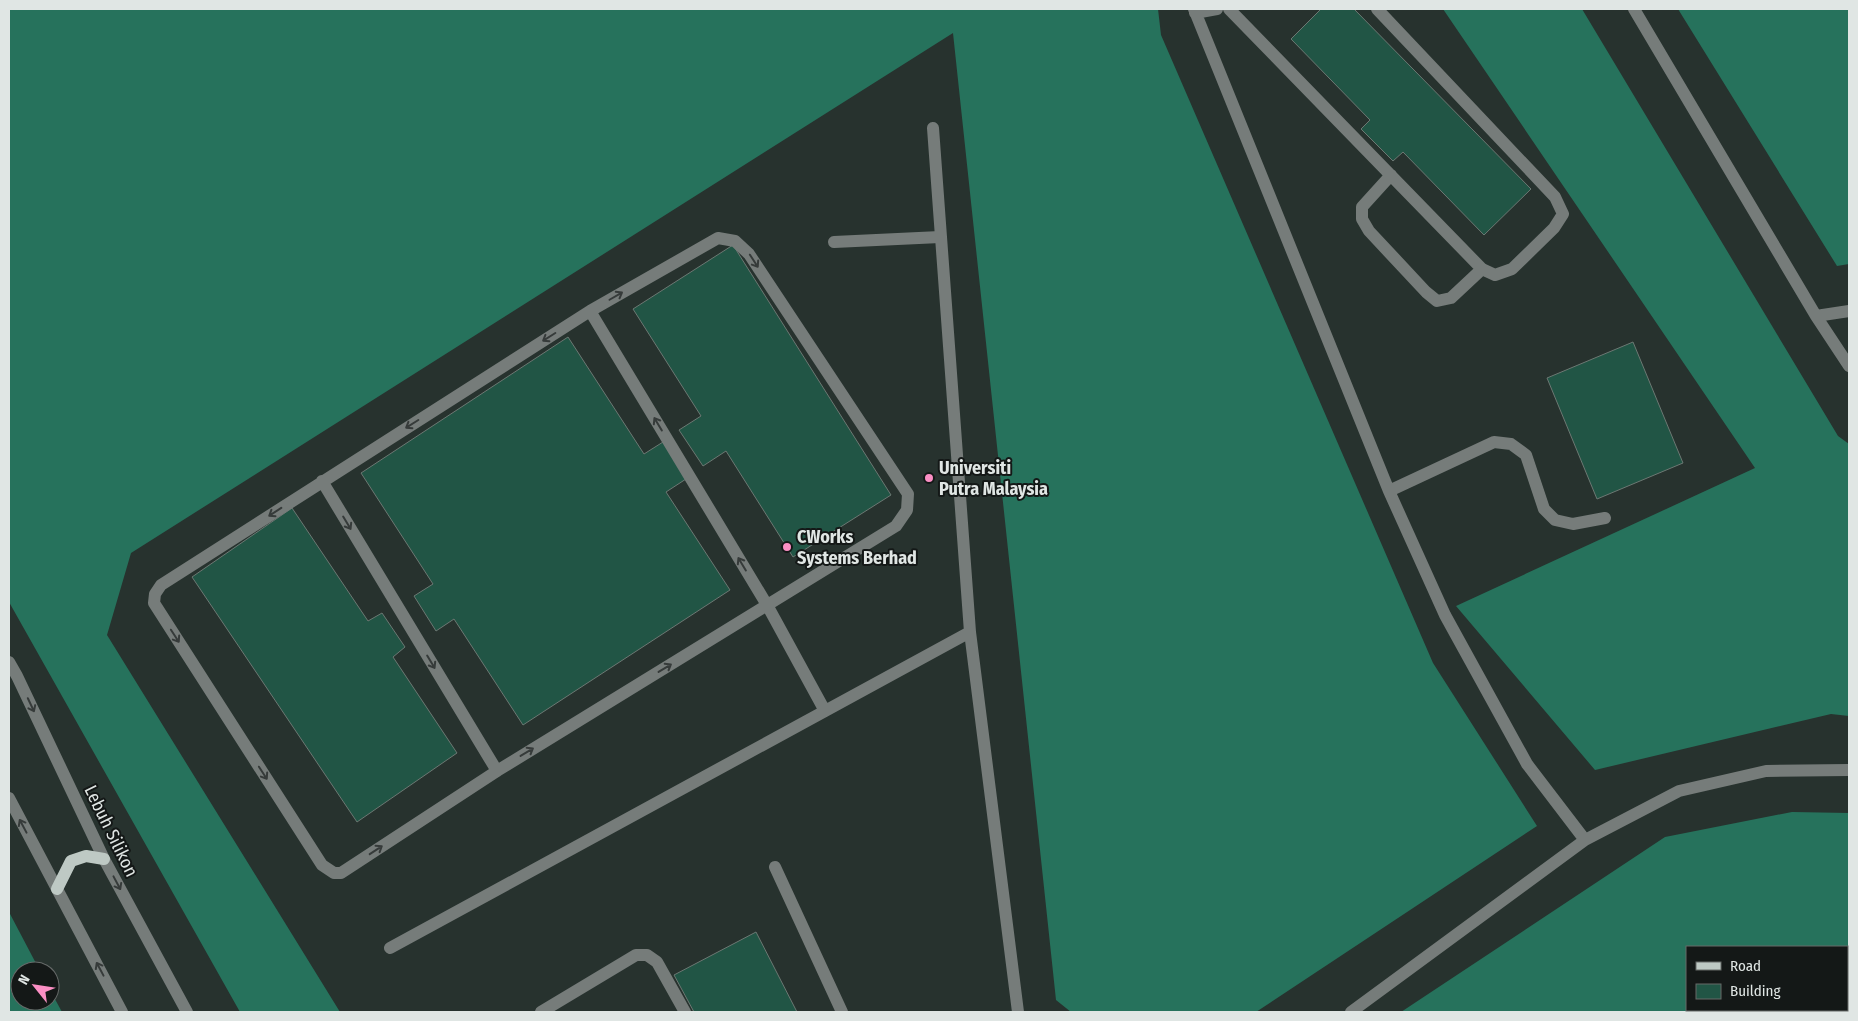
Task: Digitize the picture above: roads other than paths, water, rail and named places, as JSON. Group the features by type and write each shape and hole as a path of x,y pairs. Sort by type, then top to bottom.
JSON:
{"main road":[{"path":"57,889 71,861 86,856 104,859"}],"street":[{"path":"1217,9 1194,11 1389,491 1444,615 1527,764 1585,840"},
{"path":"1229,9 1482,269 1495,275 1512,269 1554,228 1563,214 1555,197 1377,9"},
{"path":"1634,9 1816,316 1849,366"},
{"path":"933,128 970,632 1018,1012"},
{"path":"1391,175 1362,207 1362,219 1369,230 1426,292 1437,301 1451,298 1482,269"},
{"path":"834,242 940,237"},
{"path":"718,238 735,241 749,254 908,494 907,510 896,526 497,771 341,873 334,873 322,865 154,603 156,594 161,585 590,311 718,238"},
{"path":"590,311 767,606 824,712"},
{"path":"1816,316 1849,311"},
{"path":"1389,491 1494,442 1511,444 1526,455 1544,509 1555,520 1573,524 1605,518"},
{"path":"322,481 497,771"},
{"path":"390,948 970,632"},
{"name":"Lebuh Silikon","path":"9,662 104,859 187,1012"},
{"path":"1351,1012 1585,840 1679,792 1766,771 1849,770"},
{"path":"9,798 122,1012"},
{"path":"775,867 842,1012"},
{"path":"541,1012 636,955 647,955 657,962 685,1012"}],"place":[{"name":"Universiti Putra Malaysia","path":"929,478"},
{"name":"CWorks Systems Berhad","path":"787,547"}]}
